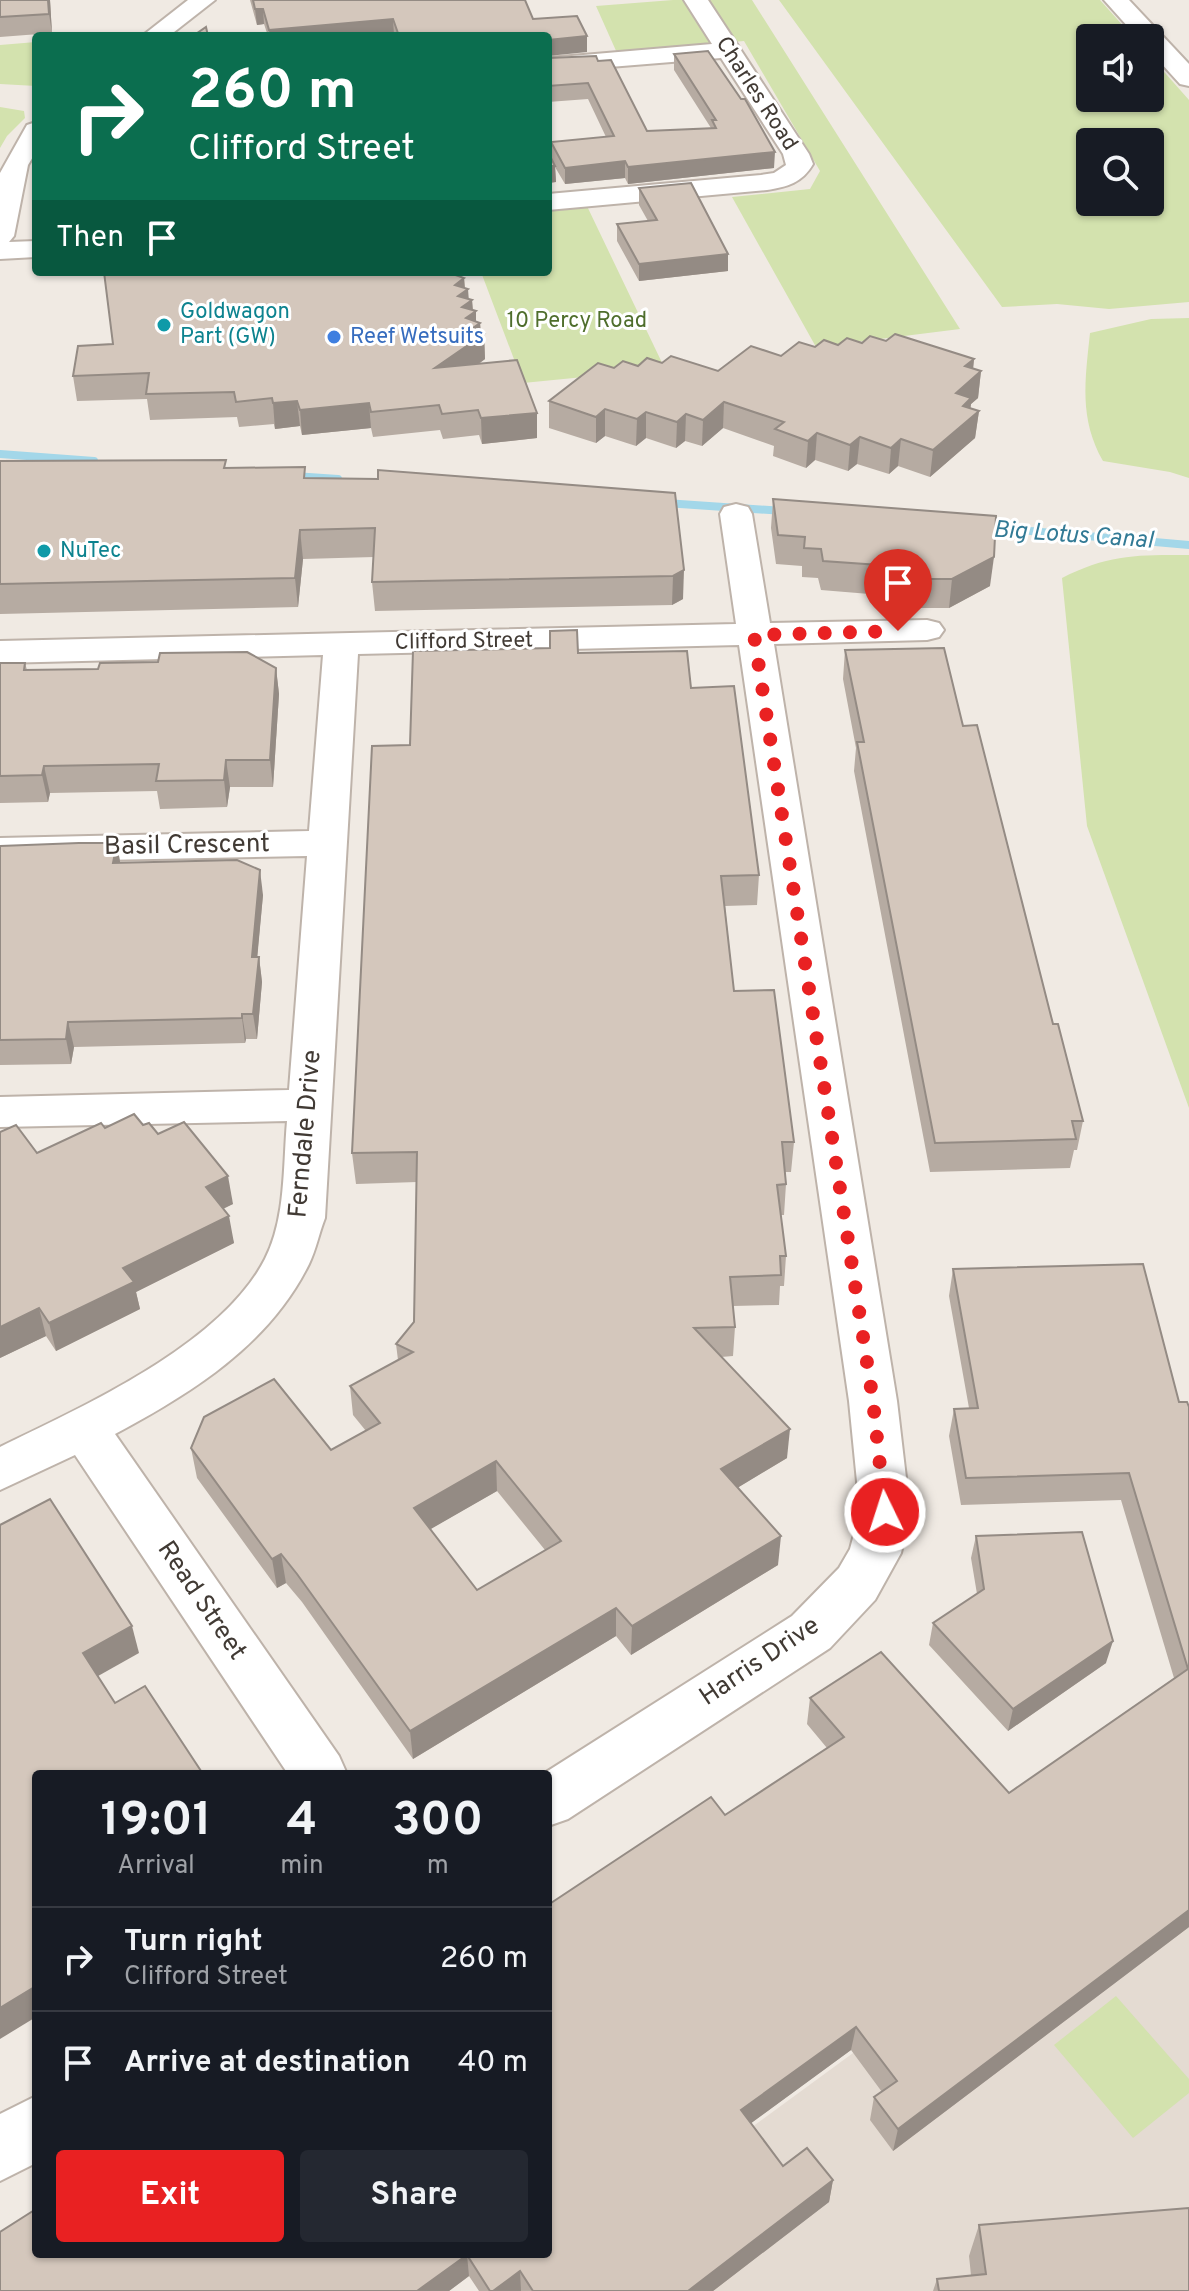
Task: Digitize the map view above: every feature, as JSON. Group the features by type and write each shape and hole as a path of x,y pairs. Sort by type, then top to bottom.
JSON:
{"street":[{"path":"159,32 203,0"},
{"name":"Charles Road","path":"552,202 778,180 797,171 800,164 796,154 696,0"},
{"path":"1116,0 1189,79"},
{"path":"552,65 728,50"},
{"path":"0,236 15,165 32,137"},
{"path":"0,251 32,249"},
{"name":"Harris Drive","path":"552,1798 811,1632 857,1584 875,1553 885,1512 873,1401 736,514"},
{"name":"Clifford Street","path":"0,652 927,630"},
{"name":"Ferndale Drive","path":"0,1470 83,1428 185,1368 225,1337 259,1304 285,1266 302,1218 341,645"},
{"name":"Basil Crescent","path":"0,850 326,843"},
{"path":"0,1112 311,1105"},
{"name":"Read Street","path":"83,1428 316,1770"},
{"path":"0,2150 32,2130"}],"shaded area":[{"path":"1189,1807 1189,2291 528,2291"}],"green space":[{"path":"673,0 752,0 960,329 816,347 732,197 810,189 820,171 744,41 617,53 596,6"},
{"path":"779,0 1100,0 1121,24 1076,24 1076,112 1164,112 1164,72 1189,100 1189,302 1109,309 1057,304 1002,307"},
{"path":"32,42 32,86 0,84 0,45"},
{"path":"0,107 24,111 25,118 0,148"},
{"name":"10 Percy Road","path":"586,204 665,369 523,383 483,276 552,276 552,207"},
{"path":"1189,318 1189,478 1103,461 1095,445 1087,414 1090,333 1151,319"},
{"path":"1189,555 1189,1108 1087,826 1062,578 1109,560"},
{"path":"1116,1996 1189,2079 1189,2093 1133,2138 1054,2045"}],"building":[{"path":"0,0 48,0 49,14 0,17"},
{"path":"253,0 525,0 533,19 577,16 587,36 552,40 552,32 398,32 393,19 269,30 263,9 255,9"},
{"path":"708,51 741,99 745,99 775,152 628,167 625,161 565,168 552,142 614,136 588,83 552,86 552,58 596,56 598,61 611,60 647,131 716,128 712,120 716,120 674,54"},
{"path":"691,183 728,254 639,264 617,224 657,220 639,188"},
{"path":"104,276 458,276 464,278 455,285 468,289 458,296 472,300 462,307 476,311 466,318 480,323 470,330 484,334 435,368 517,360 537,413 481,418 478,410 442,414 439,405 371,412 369,403 300,410 297,401 273,403 272,398 236,402 234,392 146,394 149,373 73,376 78,346 113,344"},
{"path":"895,334 974,359 965,366 981,371 956,393 971,398 963,406 979,411 933,450 901,439 891,448 860,437 850,445 817,433 808,441 775,429 784,422 724,402 703,420 686,414 677,422 646,412 637,419 605,409 596,417 549,401 598,363 614,368 623,361 638,366 647,358 662,363 671,356 718,371 751,346 781,356 799,342 815,347 824,340 838,345 847,338 862,343 870,336 886,341"},
{"path":"226,460 224,468 305,467 304,478 378,479 378,470 675,493 684,570 673,576 372,582 375,528 300,530 295,578 0,584 0,461"},
{"path":"773,499 996,516 994,557 952,579 924,579 922,568 823,561 821,549 804,548 805,537 778,535"},
{"path":"577,630 578,653 687,651 691,688 734,686 759,875 721,876 734,991 774,990 794,1142 782,1142 786,1184 777,1185 786,1256 780,1256 781,1275 730,1277 735,1327 694,1328 790,1429 721,1469 781,1536 632,1626 616,1608 410,1731 297,1574 281,1554 272,1559 191,1448 204,1417 274,1379 331,1450 380,1423 350,1386 413,1352 396,1344 414,1322 417,1152 352,1153 372,746 410,745 413,651 550,648 550,631","holes":["496,1461 561,1541 477,1590 414,1508"]},
{"path":"944,648 963,726 977,725 1053,1024 1058,1024 1083,1121 1072,1121 1076,1139 935,1143 857,742 864,742 845,650"},
{"path":"247,652 276,668 270,760 226,760 224,780 156,781 159,764 44,766 42,775 0,776 0,663 25,663 24,670 98,669 100,663 158,662 160,653"},
{"path":"117,843 113,863 237,860 260,870 252,957 259,957 253,1014 242,1014 242,1018 68,1022 66,1039 0,1040 0,846"},
{"path":"134,1114 143,1125 149,1123 158,1134 184,1122 228,1176 206,1187 229,1216 123,1268 134,1282 49,1323 39,1308 0,1327 0,1132 16,1125 37,1153 101,1123 105,1128"},
{"path":"1143,1264 1179,1402 1187,1402 1189,1407 1189,1910 898,2129 874,2097 897,2081 856,2027 741,2110 783,2166 807,2148 833,2180 688,2291 533,2291 520,2271 490,2291 469,2258 552,2258 552,1902 711,1797 725,1815 844,1737 810,1698 881,1652 1009,1793 1188,1669 1129,1473 966,1478 954,1409 978,1408 953,1269"},
{"path":"50,1499 132,1626 83,1653 115,1703 145,1686 200,1770 32,1770 32,1988 0,2008 0,1525"},
{"path":"1082,1532 1113,1641 1013,1709 933,1623 984,1589 976,1536"},
{"path":"1189,2208 1189,2291 939,2291 937,2279 986,2274 979,2225"},
{"path":"32,2212 32,2258 463,2258 417,2291 0,2291 0,2232"}],"waterway":[{"name":"Big Lotus Canal","path":"0,454 94,461"},
{"name":"Big Lotus Canal","path":"294,476 338,479"},
{"name":"Big Lotus Canal","path":"665,503 784,511"},
{"name":"Big Lotus Canal","path":"984,527 1189,545"}],"place":[{"name":"Goldwagon Part (GW)","path":"164,325"},
{"name":"Reef Wetsuits","path":"334,337"},
{"name":"NuTec","path":"44,551"}],"route":[{"path":"885,1512 873,1401 754,635 898,631"}]}
